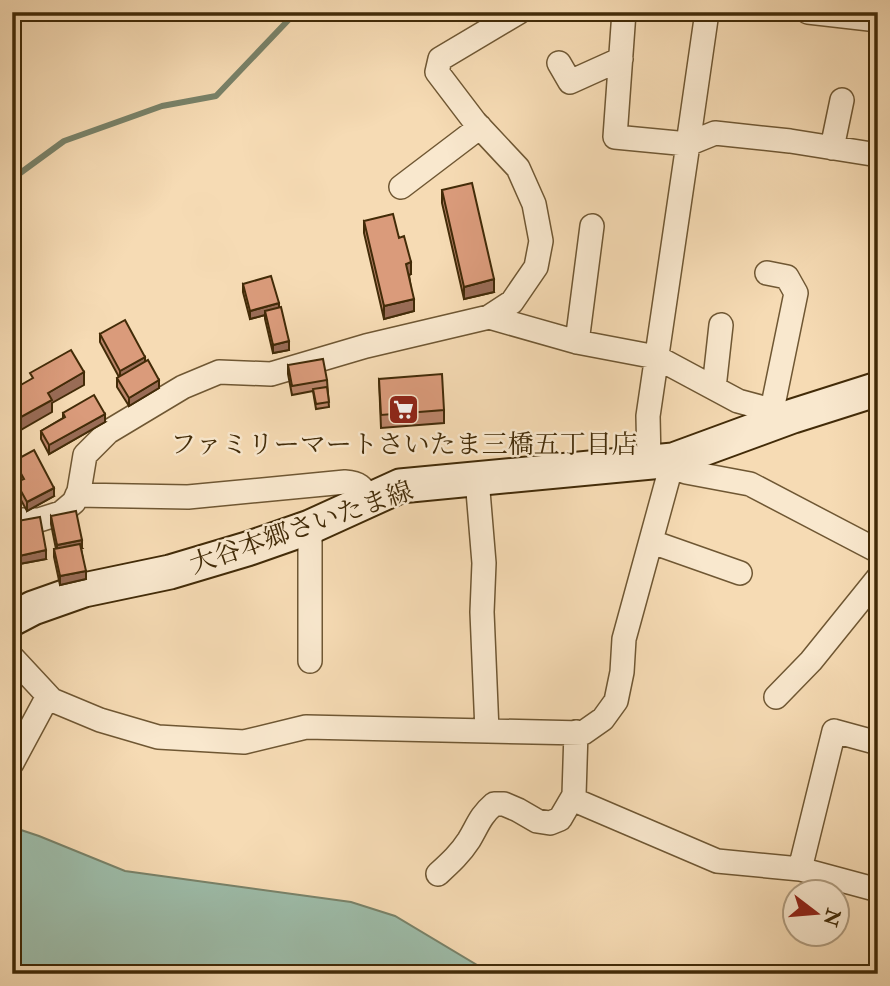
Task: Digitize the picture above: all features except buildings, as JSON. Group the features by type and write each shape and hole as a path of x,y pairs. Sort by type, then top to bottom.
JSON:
{"main road":[{"name":"大谷本郷さいたま線","path":"12,619 33,608 84,590 170,572 247,549 310,527 400,486 661,461 782,413 878,389"}],"street":[{"path":"12,520 40,520 61,513 74,502 77,495 85,455 108,432 183,387 219,372 271,374 366,346 489,317 512,302 536,267 541,241 534,204 518,168 480,127 437,72 440,59 519,12"},
{"path":"624,12 615,137 688,144 715,133 790,141 878,155"},
{"path":"12,657 52,700 100,720 158,737 244,741 306,727 583,733 603,719 616,701 622,672 624,639 652,542 661,461 648,416 707,12"},
{"path":"808,12 878,20"},
{"path":"559,62 570,82 621,59"},
{"path":"832,148 842,100"},
{"path":"401,187 480,127"},
{"path":"577,342 592,226"},
{"path":"489,317 577,342 656,356 738,401 782,413 796,293 787,277 767,273"},
{"path":"714,388 721,325"},
{"path":"661,461 686,472 750,484 878,551"},
{"path":"477,479 484,563 482,612 487,731"},
{"path":"77,495 188,497 345,482 362,487 371,500"},
{"path":"310,527 310,661"},
{"path":"652,542 740,573"},
{"path":"776,697 811,661 878,578"},
{"path":"12,763 48,696"},
{"path":"800,869 834,731 878,743"},
{"path":"438,874 457,857 483,813 494,804 504,804 537,821 550,823 560,820 574,795 576,732"},
{"path":"572,799 717,861 800,869 878,890"}],"shaded area":[{"path":"12,827 125,871 351,902 395,916 492,974 12,974"}],"waterway":[{"path":"12,179 64,141 162,106 216,96 296,12"}],"place":[{"name":"ファミリーマートさいたま三橋五丁目店","path":"404,409"}]}
